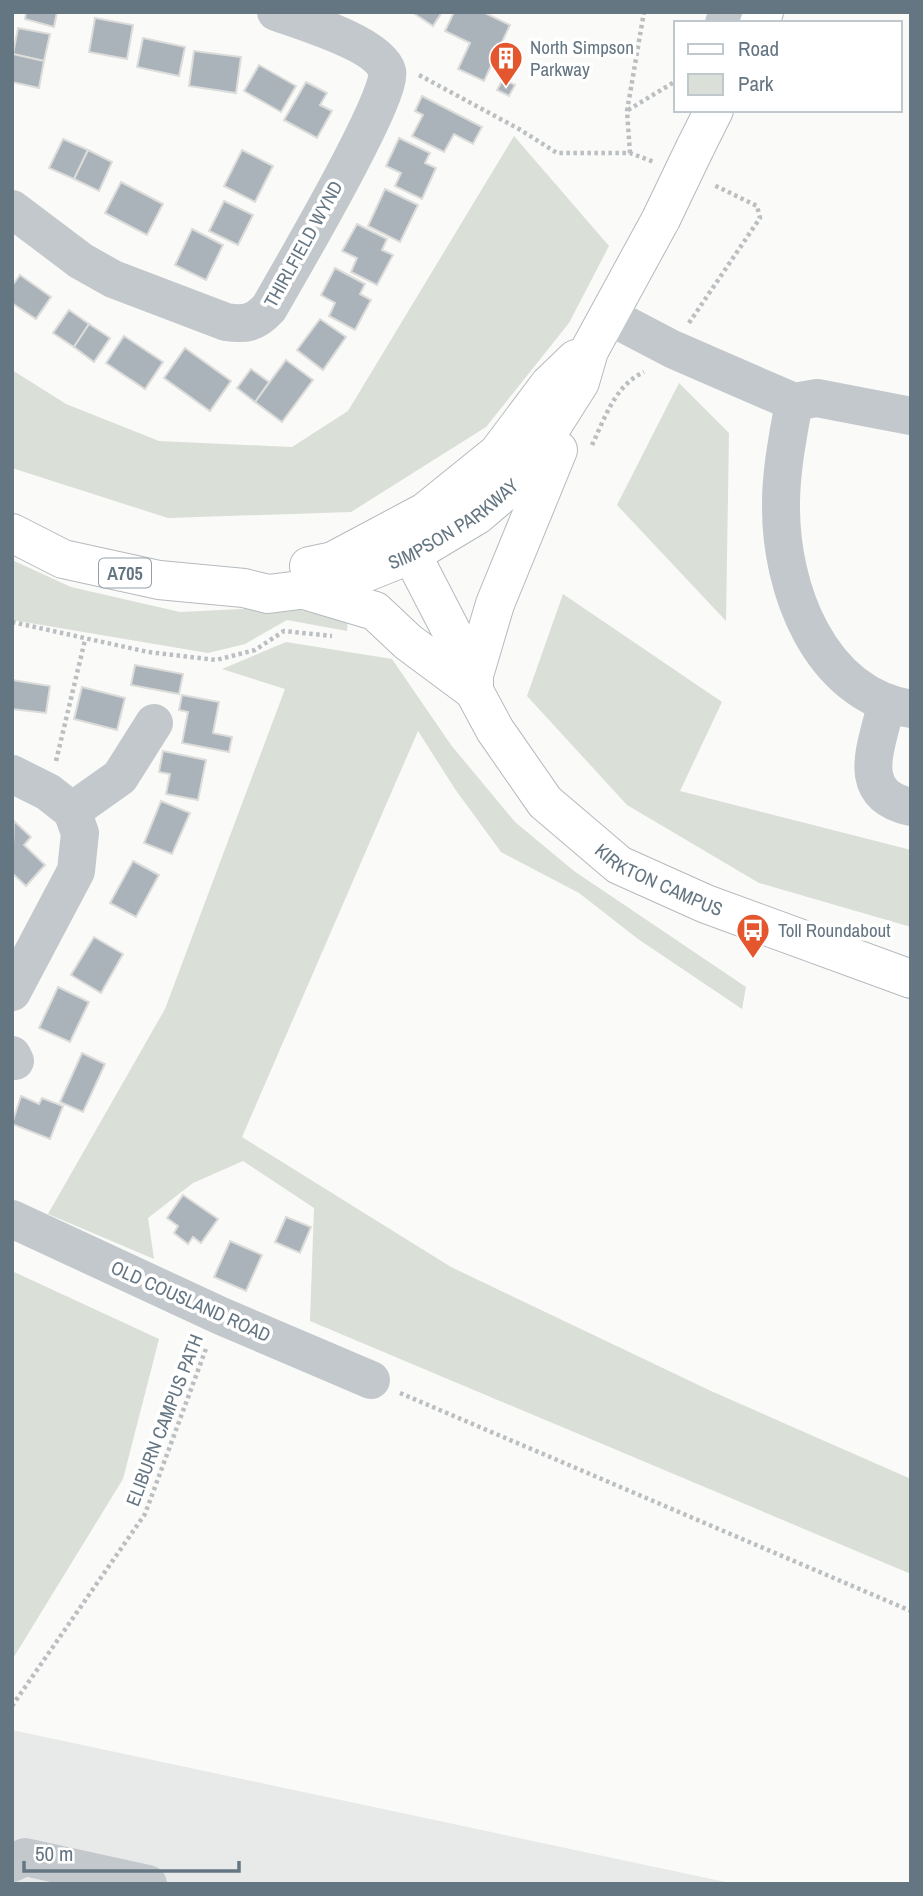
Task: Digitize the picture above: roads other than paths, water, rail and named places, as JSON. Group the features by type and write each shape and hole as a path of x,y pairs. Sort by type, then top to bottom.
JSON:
{"main road":[{"name":"SIMPSON PARKWAY","path":"244,588 268,575 396,546 477,515 518,480 585,366 705,136"},
{"path":"470,683 495,604 560,444 585,366"},
{"name":"SIMPSON PARKWAY","path":"12,533 75,561 159,580 244,588 268,594 332,586 396,546"},
{"name":"KIRKTON CAMPUS","path":"396,546 507,750 545,802 619,864 706,904 911,979"},
{"name":"A705","path":"303,590 375,611 470,683"}],"street":[{"name":"THIRLFIELD WYND","path":"12,209 81,261 113,279 226,322 243,325 256,321 269,308 372,119 389,82 387,69 364,48 276,12"},
{"path":"609,316 672,349 794,402 817,398 911,416"},
{"path":"794,402 781,504 783,544 796,596 816,646 847,680 898,707 873,765 874,780 881,794 891,802 911,807"},
{"path":"60,802 120,777 154,723"},
{"path":"12,774 60,802 80,833 76,871 12,992"},
{"name":"OLD COUSLAND ROAD","path":"12,1219 221,1316 371,1380"},
{"path":"12,1863 26,1857 148,1884"}],"place":[{"name":"North Simpson Parkway","path":"506,88"},
{"name":"Toll Roundabout","path":"753,960"}]}
